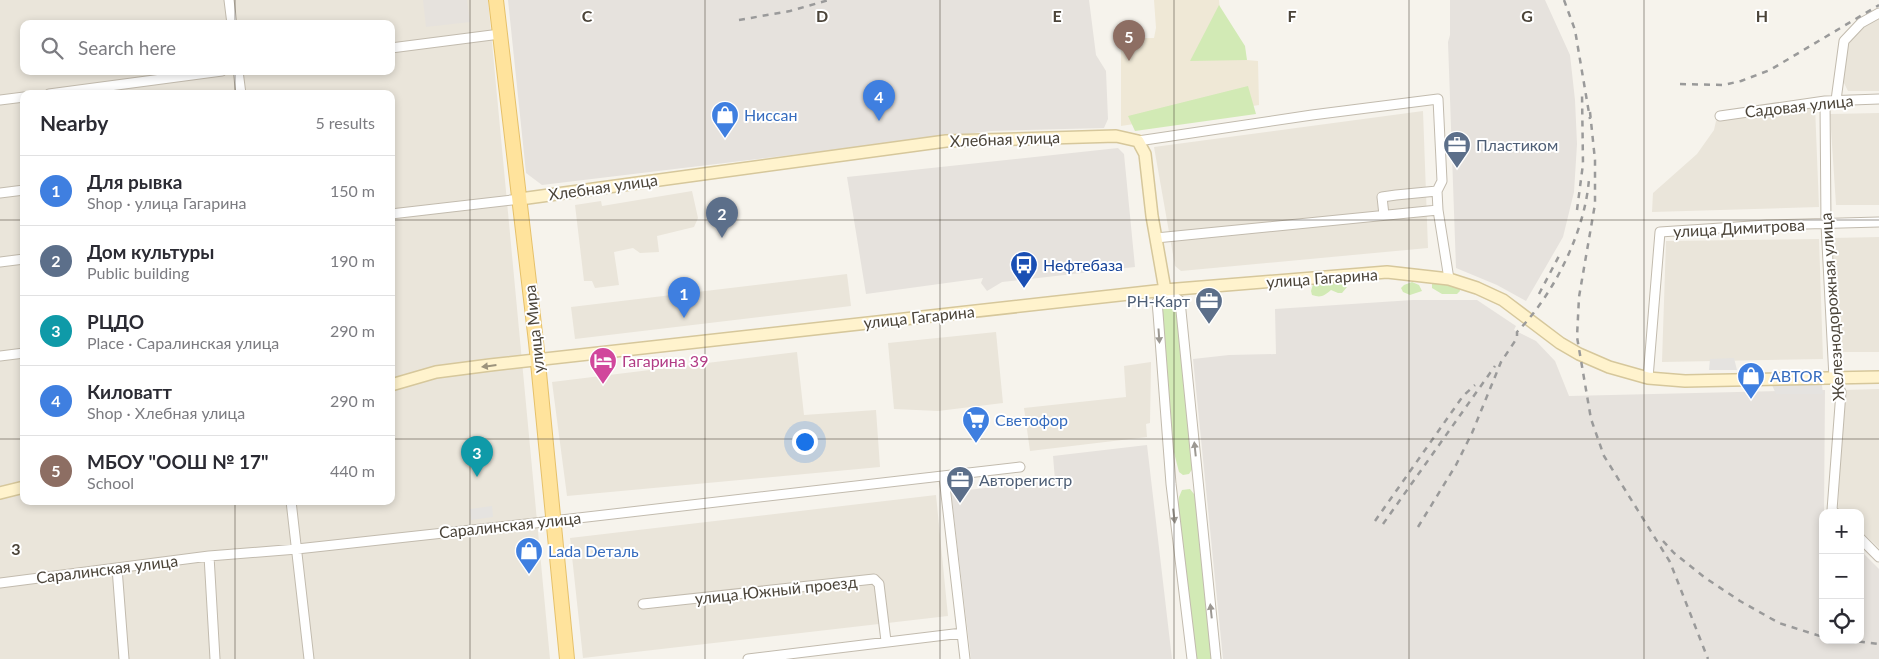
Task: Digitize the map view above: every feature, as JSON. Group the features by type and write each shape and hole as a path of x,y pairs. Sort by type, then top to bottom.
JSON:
{"main road":[{"name":"улица Мира","path":"496,0 538,360 567,659"}],"street":[{"path":"229,0 232,20"},
{"path":"1836,100 1844,41 1860,24 1879,14"},
{"path":"395,47 500,34"},
{"path":"78,90 192,75"},
{"path":"239,75 240,90"},
{"path":"0,100 20,98"},
{"name":"Хлебная улица","path":"395,214 520,199 946,141 1098,135 1138,141 1312,115 1438,99 1442,180 1437,192 1438,210 1449,279"},
{"name":"Садовая улица","path":"1720,116 1825,101 1879,99"},
{"name":"Железнодорожная улица","path":"1825,101 1826,224 1834,378 1840,392 1832,509"},
{"path":"1138,141 1145,154 1165,290 1157,302 1171,484 1192,659"},
{"path":"0,193 20,190"},
{"path":"1384,215 1382,198 1437,192"},
{"path":"1156,238 1438,210"},
{"name":"улица Димитрова","path":"1648,378 1660,232 1767,225 1879,222"},
{"path":"0,262 20,260"},
{"name":"улица Гагарина","path":"395,384 436,372 538,360 1165,290 1387,272 1449,279 1476,288 1502,300 1560,343 1579,354 1610,367 1648,378 1685,381 1879,376"},
{"path":"1165,290 1180,301 1216,659"},
{"path":"0,356 20,354"},
{"name":"Саралинская улица","path":"0,583 209,556 297,549 1020,467"},
{"path":"944,477 965,659"},
{"path":"0,493 20,488"},
{"path":"292,505 309,659"},
{"path":"1864,542 1879,557"},
{"path":"209,556 215,659"},
{"path":"117,568 124,659"},
{"name":"улица Южный проезд","path":"643,604 874,579 879,584 886,641"},
{"path":"748,659 962,633"}],"shaded area":[{"path":"0,0 488,0 550,659 0,659"},
{"path":"423,0 467,0 470,22 426,27"},
{"path":"508,0 1089,0 1096,55 1106,71 1108,119 1104,128 991,131 542,185 526,173"},
{"path":"1154,0 1219,0 1224,58 1258,61 1259,105 1121,126 1121,38 1154,38 1156,28"},
{"path":"1450,0 1545,0 1570,55 1577,144 1574,192 1563,237 1526,301 1497,285 1456,268 1448,42 1450,35"},
{"path":"1879,17 1879,91 1848,91 1843,81 1847,45 1858,30"},
{"path":"1815,106 1819,207 1652,212 1653,193 1697,154 1714,130 1716,121"},
{"path":"1423,111 1428,248 1181,271 1175,266 1154,147"},
{"path":"1879,113 1879,205 1836,205 1830,114"},
{"path":"1118,148 1124,154 1135,267 1002,282 987,291 981,283 983,278 866,294 847,177"},
{"path":"692,191 698,218 694,227 657,236 659,252 640,253 633,248 614,252 619,285 595,288 592,281 584,281 575,205 601,201 602,206"},
{"path":"1879,237 1879,352 1836,352 1832,302 1835,301 1832,238"},
{"path":"1819,239 1823,359 1662,362 1666,241"},
{"path":"847,274 851,306 575,339 571,307"},
{"path":"1413,300 1477,300 1516,326 1514,330 1536,341 1555,361 1569,396 1825,390 1824,509 1819,509 1819,644 1864,644 1864,554 1879,569 1879,659 1223,659 1193,359 1229,355 1276,354 1275,309"},
{"path":"996,332 1003,403 938,411 894,409 888,343"},
{"path":"797,352 804,415 876,410 880,467 567,496 552,382"},
{"path":"1734,358 1737,370 1709,370 1710,359"},
{"path":"1151,362 1150,423 1146,424 1147,437 1030,451 1024,408 1126,397 1124,366"},
{"path":"1772,385 1822,385 1823,394 1776,394"},
{"path":"1879,389 1879,548 1864,534 1864,509 1838,509 1843,390"},
{"path":"1147,445 1172,659 971,659 951,492 1055,480 1053,456"},
{"path":"936,495 948,616 583,658 570,538"},
{"path":"492,506 493,517 471,520 470,509"}],"green space":[{"path":"1219,5 1245,46 1247,60 1190,61"},
{"path":"1248,86 1256,114 1135,131 1128,116"},
{"path":"1317,282 1327,284 1341,283 1347,287 1342,293 1331,290 1322,296 1315,296 1312,295 1311,291 1313,284"},
{"path":"1412,282 1419,285 1422,291 1410,295 1403,292 1401,288"},
{"path":"1432,283 1456,285 1460,291 1457,294 1442,294 1432,288"},
{"path":"1169,304 1175,305 1177,308 1193,468 1189,474 1183,475 1179,472 1170,437 1162,310 1164,306"},
{"path":"1190,489 1196,499 1212,659 1195,659 1177,511 1182,490"}],"railway":[{"path":"739,20 790,11 829,0"},
{"path":"1564,0 1575,30 1590,119"},
{"path":"1680,84 1723,85 1741,81 1770,70 1879,5"},
{"path":"1577,210 1583,164 1582,93"},
{"path":"1590,112 1595,160 1595,204 1579,297 1577,337 1591,419 1604,456 1670,562 1708,659"},
{"path":"1418,527 1456,465 1472,433 1501,362 1517,338 1517,332 1543,300 1565,261 1581,220 1589,179"},
{"path":"1539,294 1560,254"},
{"path":"1383,524 1495,366"},
{"path":"1375,521 1463,396 1475,385"},
{"path":"1663,541 1674,553 1704,577 1740,601 1779,623 1819,636"},
{"path":"1864,642 1879,644"}],"place":[{"name":"МБОУ \"ООШ № 17\"","path":"1129,61"},
{"name":"Киловатт","path":"879,121"},
{"name":"Ниссан","path":"725,139"},
{"name":"Пластиком","path":"1457,169"},
{"name":"Дом культуры","path":"722,238"},
{"name":"Нефтебаза","path":"1024,289"},
{"name":"Для рывка","path":"684,318"},
{"name":"РН-Карт","path":"1209,325"},
{"name":"Гагарина 39","path":"603,385"},
{"name":"АВТОR","path":"1751,400"},
{"name":"Светофор","path":"976,444"},
{"name":"РЦДО","path":"477,477"},
{"name":"Авторегистр","path":"960,504"},
{"name":"Lada Dеталь","path":"529,575"}]}
